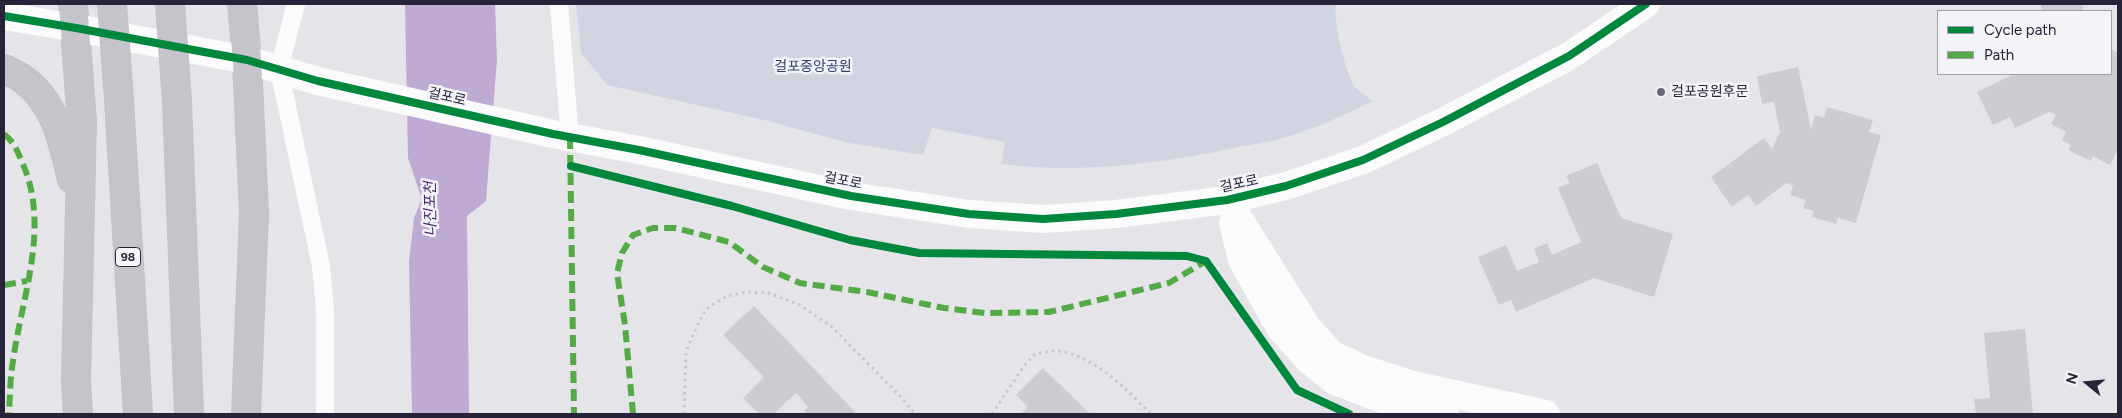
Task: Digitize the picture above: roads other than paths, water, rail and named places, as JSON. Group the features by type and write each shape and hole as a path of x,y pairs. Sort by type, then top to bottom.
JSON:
{"highway":[{"name":"98","path":"112,4 138,414"},
{"path":"170,4 177,101 189,414"},
{"path":"242,4 247,60 254,213 246,414"},
{"path":"75,16 82,121 76,381 78,414"},
{"path":"4,69 24,80 38,93 58,125 81,214"}],"street":[{"name":"걸포로","path":"4,16 75,16 247,60 318,81 562,136 639,150 851,196 969,214 1052,218 1116,214 1227,200 1286,186 1364,160 1443,122 1568,56 1646,4"},
{"path":"1227,200 1242,260 1281,329 1310,361 1335,381 1382,399 1446,414"},
{"path":"1227,200 1306,327 1330,354 1363,369 1417,386 1546,414"}],"lane":[{"path":"296,4 279,69 321,266 325,310 325,414"},
{"path":"559,4 562,136"}],"water":[{"name":"나진포천","path":"405,4 495,4 497,59 486,201 467,216 469,414 412,414 409,261 414,218 422,199 408,158"}],"place":[{"name":"걸포공원후문","path":"1661,92"}],"park label":[{"name":"걸포중앙공원","path":"813,67"}]}
